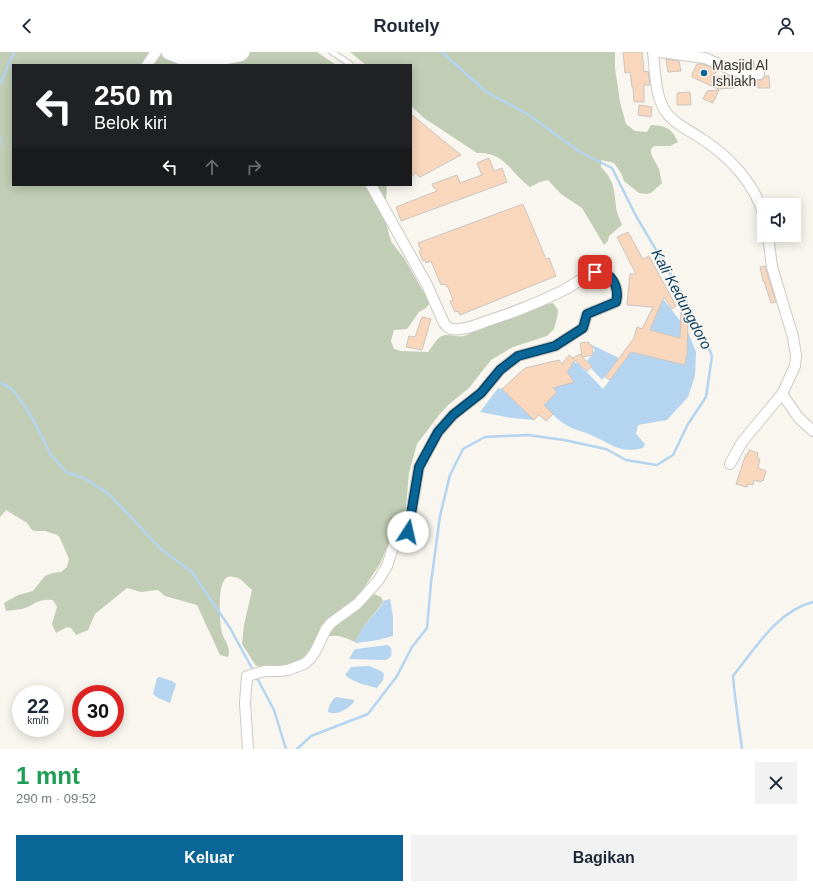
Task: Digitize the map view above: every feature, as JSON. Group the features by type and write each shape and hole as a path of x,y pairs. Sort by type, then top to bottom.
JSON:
{"main road":[{"path":"169,52 188,59 215,59 240,54 242,52"}],"street":[{"path":"148,64 156,52"},
{"path":"653,52 656,84 663,107 668,116 714,146 740,172 751,188 757,201"},
{"path":"660,52 705,58 734,70 759,74"},
{"path":"248,749 244,703 247,676 265,671 288,670 310,659 326,629 331,623 356,604 378,581 387,566 394,544 408,532 419,467 438,432 453,415 481,393 500,370 518,356 555,346 583,328 587,314 616,302 618,294 613,281 606,274 595,272 568,288 525,309 469,328 452,329 443,321 427,285 372,186"},
{"path":"730,464 742,442 782,394 795,366 796,356 790,326 772,267 769,242"},
{"path":"782,394 798,417 813,431"}],"lane":[{"path":"332,52 350,64"}],"green space":[{"path":"0,52 317,52 335,64 12,64 12,186 387,186 385,214 389,235 392,243 404,258 429,304 426,308 419,312 407,329 394,330 391,341 394,349 401,351 428,352 436,341 442,336 464,336 503,318 527,309 544,305 553,303 558,310 554,329 547,336 513,347 491,360 469,388 448,405 439,415 417,444 409,473 405,518 385,552 380,564 363,589 381,597 383,601 363,627 355,642 342,637 332,636 319,642 308,653 291,664 256,666 242,644 244,625 252,590 240,579 232,576 227,577 223,582 220,594 221,628 229,649 228,657 220,655 197,605 165,596 158,590 141,592 127,588 95,614 88,630 76,635 71,628 67,627 56,633 52,624 57,607 53,600 44,600 22,609 6,611 4,603 18,595 33,591 45,576 61,572 67,567 69,559 60,538 57,535 45,531 32,530 27,523 6,510 0,517"},
{"path":"350,52 615,52 615,68 620,102 626,124 635,131 647,132 651,125 665,127 671,131 678,142 670,146 654,146 651,149 651,154 659,169 662,183 651,193 647,194 639,193 624,181 621,173 614,163 601,160 601,167 609,176 613,185 617,211 622,225 609,236 608,241 604,245 582,208 561,194 548,180 530,187 523,182 501,159 487,153 477,153 424,118 412,107 412,64 365,64"}],"water":[{"path":"664,300 681,322 680,338 650,330 660,302"},
{"path":"688,332 696,352 695,376 688,397 667,420 638,425 636,434 645,444 643,448 635,450 622,449 569,427 545,407 536,397 545,392 551,398 557,392 553,388 573,382 567,372 574,362 578,363 603,389 631,352 685,364"},
{"path":"592,345 619,358 602,380 590,367 591,365 587,361 595,351"},
{"path":"498,388 502,389 534,420 512,418 480,412"},
{"path":"390,599 393,617 393,636 356,643 355,642 363,627 382,605 383,601"},
{"path":"388,645 391,648 391,654 386,660 349,659 356,649"},
{"path":"369,666 381,671 384,674 383,680 377,688 356,682 345,675 351,667"},
{"path":"159,677 172,681 176,684 170,703 153,694 157,678"},
{"path":"336,697 354,700 354,702 342,711 335,713 328,712 330,703"}],"building":[{"path":"623,52 642,52 644,72 648,71 650,85 644,85 644,102 634,102 630,72 625,73"},
{"path":"666,59 679,61 681,71 668,72"},
{"path":"740,61 754,61 754,67 740,65"},
{"path":"697,64 703,64 717,70 713,77 729,76 762,80 765,76 769,76 770,88 758,88 758,83 733,85 734,88 718,89 692,77"},
{"path":"719,90 713,103 703,99 707,91"},
{"path":"690,92 691,105 677,105 677,93"},
{"path":"639,105 652,107 651,117 638,115"},
{"path":"412,115 461,155 420,177 415,173 412,177"},
{"path":"489,158 494,171 502,168 507,182 401,221 396,207 437,191 432,184 457,175 460,183 482,175 477,163"},
{"path":"523,204 546,259 549,258 556,276 460,315 458,311 455,312 450,301 453,300 448,287 445,284 441,285 431,261 426,263 425,260 423,261 418,243"},
{"path":"628,232 643,259 649,256 676,306 672,309 664,297 650,330 680,338 681,312 688,324 687,352 685,365 631,352 610,380 605,377 634,338 637,327 642,329 653,307 627,305 630,274 636,274 617,237"},
{"path":"765,266 776,302 771,303 763,281 760,267"},
{"path":"422,317 431,319 422,350 406,347 409,336 415,337"},
{"path":"589,342 589,345 592,345 593,355 582,357 592,366 587,371 575,360 567,372 574,382 553,388 557,392 544,405 553,414 546,421 539,415 534,420 502,389 525,368 559,360 562,364 569,355 574,359 573,358 580,354 582,356 580,343"},
{"path":"749,450 758,453 757,458 760,459 758,468 766,471 763,481 762,480 761,482 754,480 753,485 748,484 747,487 736,484 746,454 747,455"}],"waterway":[{"path":"0,84 14,52"},
{"name":"Kali Kedungdoro","path":"297,749 311,736 368,714 397,676 412,647 427,628 431,583 440,516 450,475 463,449 485,437 528,435 564,440 606,449 626,460 657,465 673,455 688,424 706,397 712,356 684,297 636,216 612,168 580,152 529,115 485,91 442,52"},
{"path":"0,138 0,144"},
{"path":"0,383 11,388 22,402 34,421 51,455 66,472 84,478 109,494 161,549 192,572 230,628 254,672"},
{"path":"742,749 733,676 758,643 778,622 800,607 813,602"},
{"path":"256,676 274,710 286,749"}],"place":[{"name":"Masjid Al Ishlakh","path":"704,73"}],"route":[{"path":"408,532 419,467 438,432 453,415 481,393 500,370 518,356 555,346 583,328 587,314 616,302 618,294 613,281 606,274 595,272"}]}
